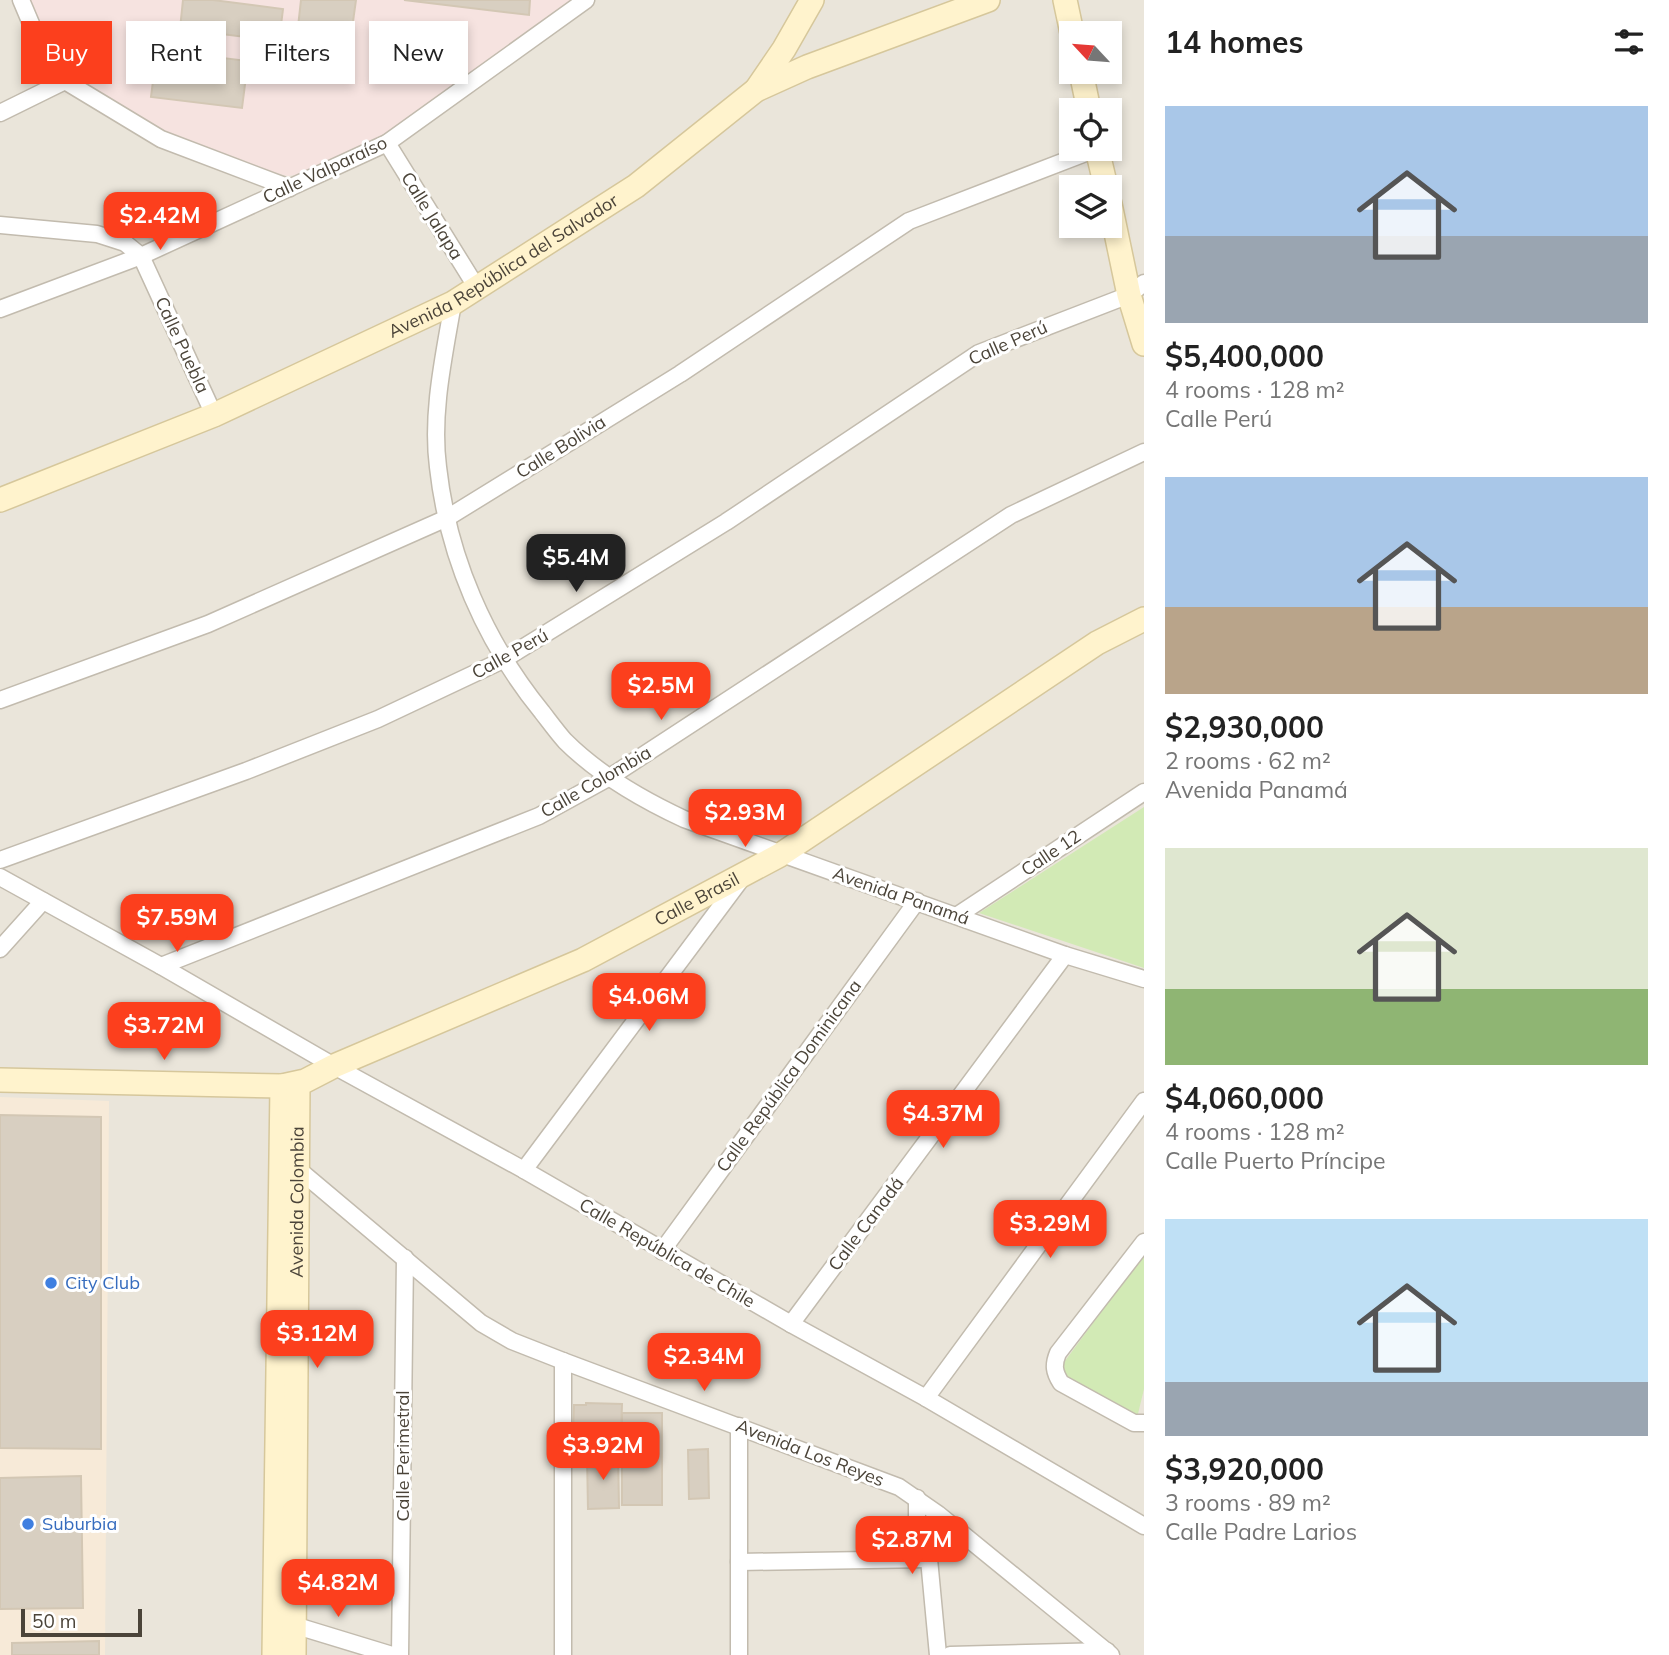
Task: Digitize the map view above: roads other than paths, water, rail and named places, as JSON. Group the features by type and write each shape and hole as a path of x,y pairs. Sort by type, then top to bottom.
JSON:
{"street":[{"path":"21,0 30,21"},
{"name":"Calle Valparaíso","path":"0,309 141,256 387,144 586,0"},
{"path":"756,90 784,49 812,0"},
{"name":"Avenida República del Salvador","path":"0,500 214,415 453,303 636,186 756,90 807,67 988,0"},
{"path":"1065,0 1069,21"},
{"path":"0,113 61,84"},
{"path":"68,84 160,139 290,188"},
{"name":"Calle Jalapa","path":"387,144 477,288"},
{"name":"Calle Bolivia","path":"0,700 208,624 447,518 680,374 899,227 930,212 1065,161"},
{"path":"0,225 97,233 125,243 141,256"},
{"path":"1121,238 1137,289 1144,344"},
{"name":"Calle Puebla","path":"141,256 214,415"},
{"name":"Calle Perú","path":"0,860 246,771 378,719 503,660 726,522 979,353 1137,289"},
{"name":"Avenida Panamá","path":"453,303 437,416 438,466 447,518 475,605 503,660 565,741 644,800 684,820 1065,955 1144,979"},
{"name":"Calle Colombia","path":"161,966 528,821 610,777 1010,515 1144,452"},
{"name":"Calle Brasil","path":"290,1085 572,966 745,875 780,855 1097,643 1144,619"},
{"name":"Calle 12","path":"958,915 1144,792"},
{"path":"523,1170 745,875"},
{"name":"Calle República de Chile","path":"0,877 926,1398 1144,1526"},
{"path":"0,949 43,901"},
{"name":"Calle República Dominicana","path":"662,1251 917,901"},
{"name":"Calle Canadá","path":"791,1324 1065,955"},
{"path":"0,1080 290,1085"},
{"name":"Avenida Colombia","path":"289,1652 284,1622 290,1085"},
{"path":"926,1398 1144,1101"},
{"name":"Avenida Los Reyes","path":"288,1161 481,1323 512,1341 563,1361 886,1481 917,1498 1109,1653"},
{"path":"1144,1242 1058,1353 1054,1364 1055,1375 1061,1383 1134,1423 1144,1423"},
{"name":"Calle Perimetral","path":"400,1655 405,1258"},
{"path":"563,1361 563,1655"},
{"path":"739,1426 739,1655"},
{"path":"917,1498 917,1529 929,1559 938,1655"},
{"path":"739,1562 929,1559"},
{"path":"284,1622 392,1655"},
{"path":"950,1655 1109,1653"}],"place":[{"name":"City Club","path":"51,1283"},
{"name":"Suburbia","path":"28,1524"}]}
